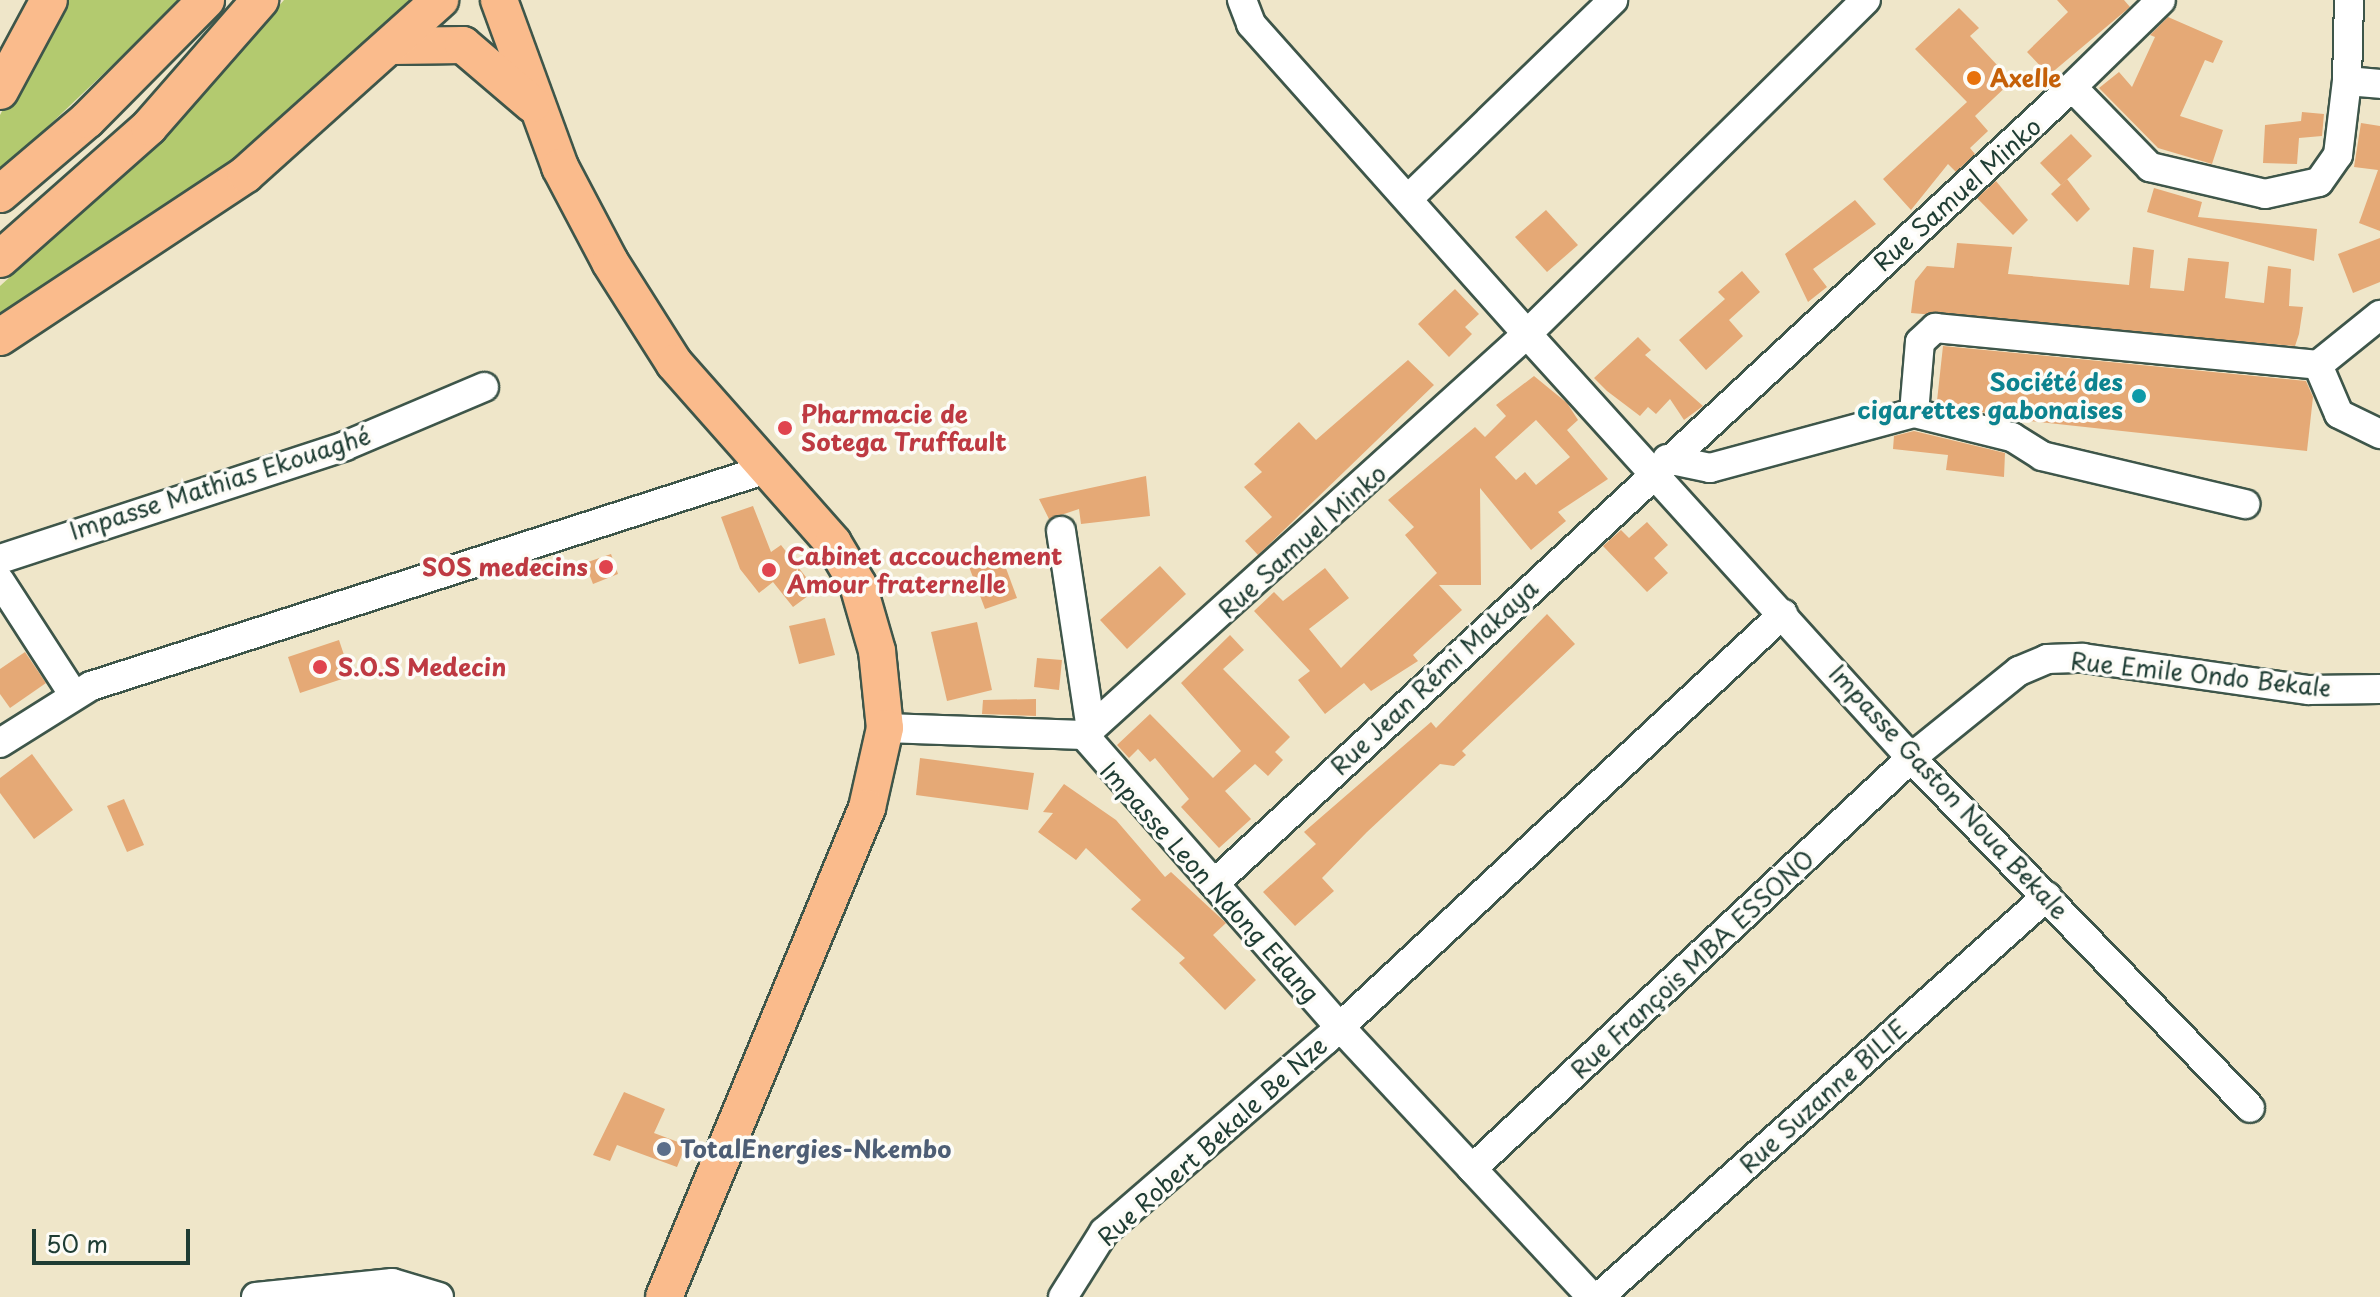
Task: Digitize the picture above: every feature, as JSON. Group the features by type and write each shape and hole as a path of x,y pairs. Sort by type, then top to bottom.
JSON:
{"main road":[{"path":"0,91 49,0"},
{"path":"0,194 87,120 206,0"},
{"path":"0,259 149,127 260,0"},
{"path":"0,337 204,207 393,46 440,0"},
{"path":"499,0 578,208 644,319 704,400 813,514 858,585 877,651 885,728 863,820 664,1297"},
{"path":"393,46 463,45 541,113"}],"street":[{"path":"1242,0 1251,24 1410,197 1527,334 1661,464 1710,468 1914,413 2012,437 2042,456 2245,504"},
{"path":"1410,197 1613,0"},
{"name":"Rue Samuel Minko","path":"1087,733 1527,334 1866,0"},
{"name":"Rue Samuel Minko","path":"1661,464 2072,87 2161,0"},
{"path":"2072,87 2150,167 2265,194 2301,190 2331,171 2343,138 2349,0"},
{"path":"2347,81 2380,84"},
{"path":"1914,413 1920,342 1935,328 2318,365 2380,315"},
{"path":"2318,365 2339,414 2380,434"},
{"name":"Impasse Mathias Ekouaghé","path":"0,559 74,529 331,451 484,387"},
{"name":"Impasse Gaston Noua Bekale","path":"1661,464 1783,614 1911,758 2250,1108"},
{"name":"Rue Jean Rémi Makaya","path":"1214,884 1661,464"},
{"path":"0,743 73,694 770,468"},
{"path":"885,728 1087,733 1061,531"},
{"path":"0,581 73,694"},
{"name":"Rue Robert Bekale Be Nze","path":"1063,1297 1104,1232 1340,1027 1783,614"},
{"name":"Rue Emile Ondo Bekale","path":"1911,758 1983,697 2047,659 2130,662 2309,690 2380,689"},
{"name":"Impasse Leon Ndong Edang","path":"1087,733 1340,1027 1592,1297"},
{"name":"Rue François MBA ESSONO","path":"1472,1169 1911,758"},
{"name":"Rue Suzanne BILIE","path":"1599,1297 2047,896"},
{"path":"267,1296 392,1283 437,1297"}],"green space":[{"path":"61,0 181,0 0,172 0,115"},
{"path":"284,0 427,0 257,148 0,321 0,286 166,136"}],"building":[{"path":"2057,0 2124,0 2130,7 2049,75 2027,52 2068,12"},
{"path":"1959,8 1979,28 1970,36 2012,81 1975,116 1988,131 1970,148 1975,154 1956,172 1948,164 1911,210 1883,179 1967,102 1915,49"},
{"path":"2168,17 2223,41 2213,63 2205,60 2180,116 2223,130 2212,164 2158,148 2099,88 2119,72 2132,87 2155,37 2150,35"},
{"path":"2302,112 2324,114 2322,136 2299,138 2297,164 2263,163 2265,125 2301,121"},
{"path":"2361,123 2380,126 2380,231 2359,223 2378,170 2354,167"},
{"path":"2071,134 2092,156 2061,185 2040,163"},
{"path":"2067,179 2090,209 2077,222 2051,194"},
{"path":"1996,181 2028,220 2013,235 1977,198"},
{"path":"2154,188 2202,202 2198,217 2317,229 2314,261 2147,212"},
{"path":"1855,200 1876,224 1813,269 1827,287 1808,302 1785,254"},
{"path":"1546,210 1578,245 1547,272 1515,237"},
{"path":"2380,238 2380,282 2353,293 2338,254"},
{"path":"1957,243 2012,247 2008,274 2129,285 2133,247 2154,250 2150,288 2184,291 2188,258 2229,262 2225,298 2264,303 2268,266 2291,269 2289,306 2303,307 2299,334 2295,346 1911,313 1915,281 1927,266 1954,268"},
{"path":"1742,271 1760,292 1729,320 1743,336 1706,370 1679,340 1725,299 1718,292"},
{"path":"1455,289 1479,314 1465,327 1472,334 1449,357 1418,324"},
{"path":"1638,337 1651,350 1645,355 1703,406 1684,420 1670,399 1656,414 1648,407 1640,416 1594,378"},
{"name":"Société des cigarettes gabonaises","path":"1943,346 2306,381 2313,397 2307,451 2011,419 1937,401"},
{"path":"1408,360 1434,385 1258,555 1245,541 1272,517 1244,487 1262,472 1254,464 1299,422 1316,440"},
{"path":"1534,376 1567,403 1578,420 1567,430 1608,479 1558,512 1566,521 1531,550 1480,488 1481,585 1439,585 1462,610 1413,655 1418,661 1371,691 1364,683 1325,714 1298,680 1310,671 1254,611 1274,592 1283,601 1325,568 1349,598 1309,629 1341,668 1437,573 1405,535 1414,527 1388,500 1475,427 1485,437 1506,416 1496,405","holes":["1536,420 1570,457 1536,485 1525,472 1516,480 1495,457"]},
{"path":"1914,431 2005,453 2004,477 1946,470 1948,455 1893,449 1894,436"},
{"path":"1146,476 1150,516 1081,524 1079,509 1049,519 1039,499"},
{"path":"753,506 771,552 781,545 816,590 793,607 773,582 759,593 740,569 721,517"},
{"path":"1647,522 1668,545 1654,558 1668,573 1647,592 1603,546 1621,530 1629,538"},
{"path":"1000,552 1017,598 985,609 968,564"},
{"path":"611,554 618,574 593,584 585,563"},
{"path":"1160,566 1186,594 1127,649 1100,620"},
{"path":"1547,614 1575,644 1462,751 1466,755 1454,766 1440,764 1367,832 1322,878 1334,891 1295,926 1263,892 1316,844 1304,832 1431,722 1436,728"},
{"path":"825,618 835,655 799,664 789,626"},
{"path":"977,622 992,690 947,701 931,632"},
{"path":"1230,635 1244,650 1223,669 1290,737 1275,752 1283,760 1268,776 1255,764 1225,791 1251,819 1219,848 1181,807 1189,799 1155,758 1150,762 1138,749 1129,758 1117,745 1150,714 1213,778 1241,751 1181,683"},
{"name":"S.O.S Medecin","path":"339,640 351,676 300,693 288,657"},
{"path":"25,652 46,683 10,708 0,694 0,669"},
{"path":"1037,658 1062,660 1059,690 1034,687"},
{"path":"1036,699 1036,716 982,714 983,700"},
{"path":"32,754 73,810 34,839 0,793 0,778"},
{"path":"920,758 1034,773 1028,810 916,795"},
{"path":"1064,784 1116,820 1165,877 1171,872 1226,923 1213,935 1256,980 1225,1010 1179,963 1185,958 1131,909 1141,900 1086,848 1076,860 1038,832 1053,813 1043,812"},
{"path":"124,799 144,845 127,852 107,806"},
{"path":"624,1092 665,1109 654,1133 686,1145 677,1167 617,1145 610,1161 593,1155"}],"place":[{"name":"Axelle","path":"1974,78"},
{"name":"Société des cigarettes gabonaises","path":"2139,396"},
{"name":"Pharmacie de Sotega Truffault","path":"785,428"},
{"name":"SOS medecins","path":"606,567"},
{"name":"Cabinet accouchement Amour fraternelle","path":"769,570"},
{"name":"S.O.S Medecin","path":"320,667"},
{"name":"TotalEnergies-Nkembo","path":"664,1149"}]}
